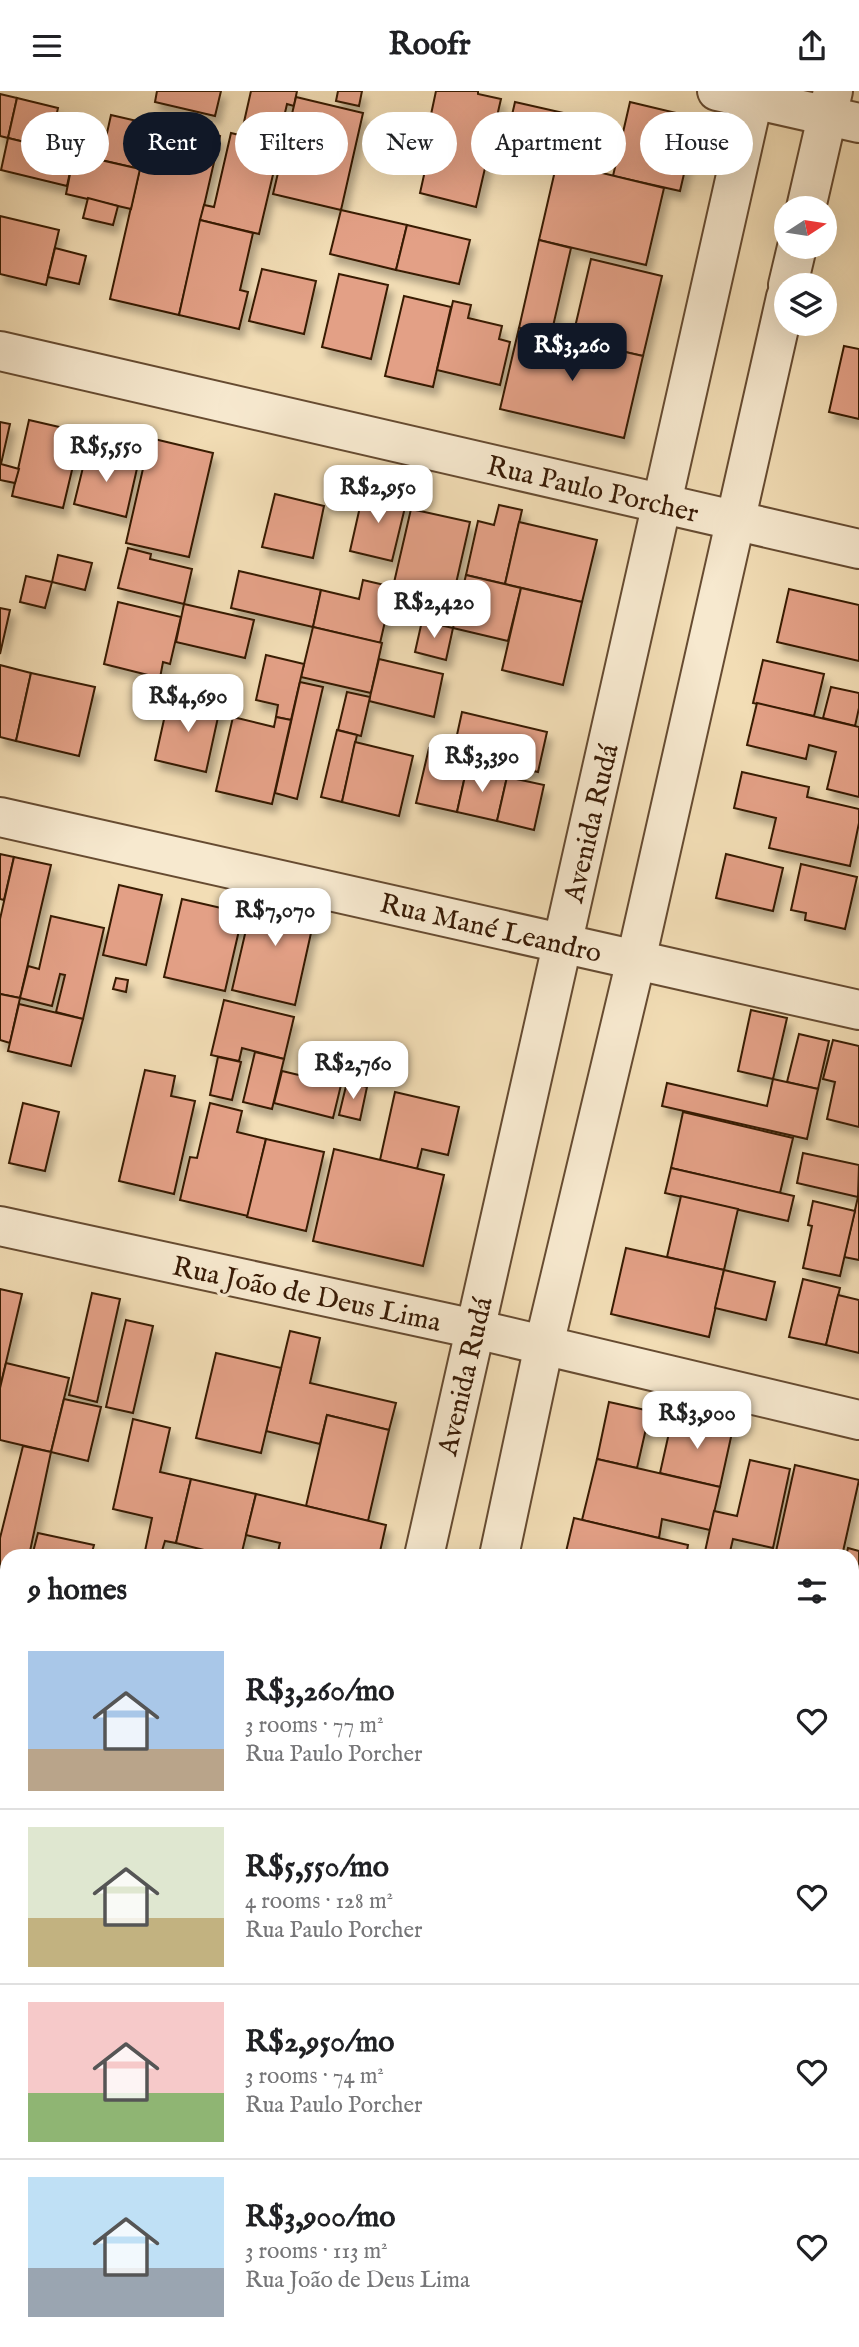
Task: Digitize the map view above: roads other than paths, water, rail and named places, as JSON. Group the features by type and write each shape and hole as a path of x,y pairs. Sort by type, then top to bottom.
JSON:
{"street":[{"path":"742,94 839,110 810,196"},
{"name":"Avenida Rudá","path":"426,1549 662,503 742,94"},
{"path":"500,1549 544,1345 636,960 777,336"},
{"name":"Rua Paulo Porcher","path":"0,351 859,549"},
{"name":"Rua Mané Leandro","path":"0,817 859,1010"},
{"name":"Rua João de Deus Lima","path":"0,1226 475,1329 859,1420"}]}
